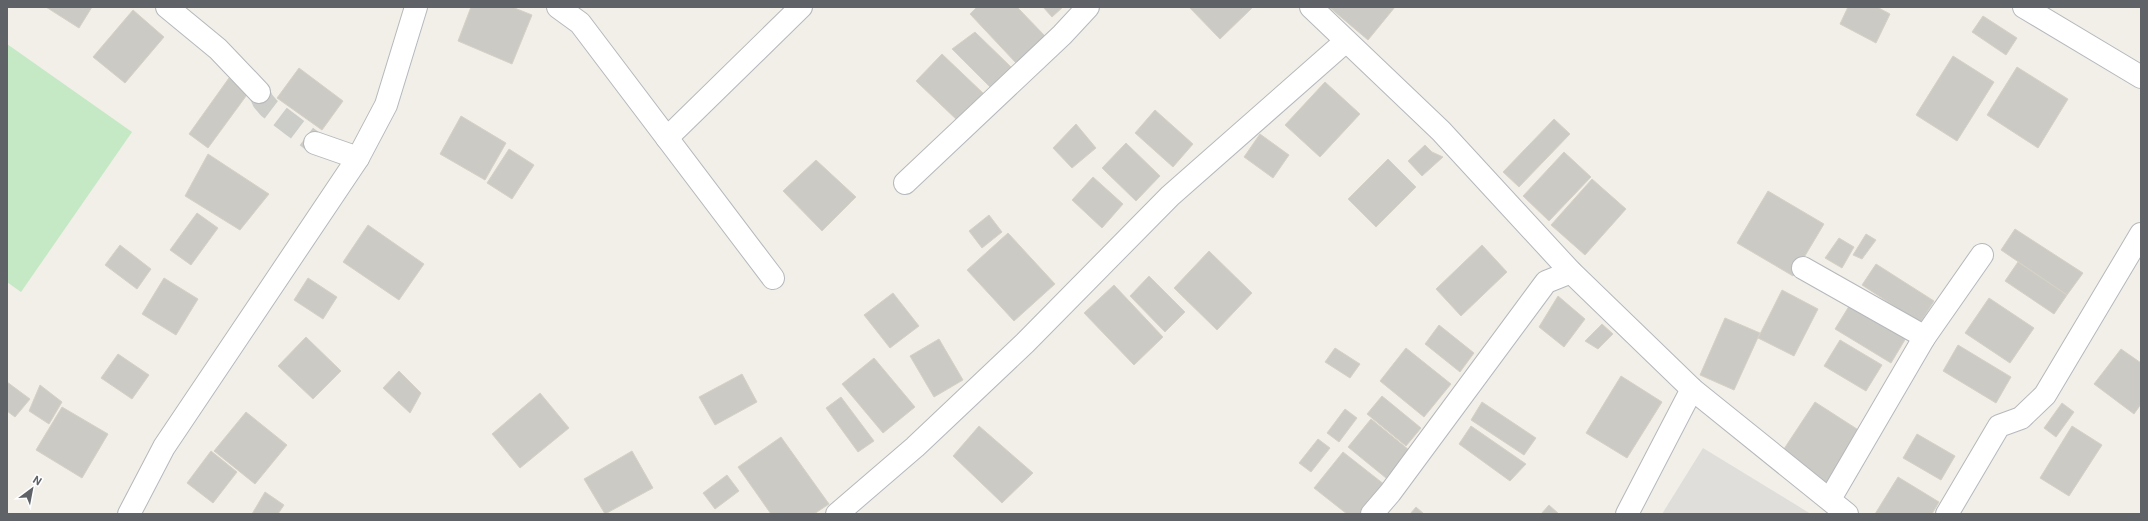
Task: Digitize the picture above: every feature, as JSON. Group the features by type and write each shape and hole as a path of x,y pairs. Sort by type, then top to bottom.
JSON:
{"street":[{"path":"167,7 218,49 259,92"},
{"path":"129,514 164,447 358,158 386,105 416,7"},
{"path":"558,7 580,23 773,278"},
{"path":"667,138 801,7"},
{"path":"905,183 1062,34 1088,7"},
{"path":"1311,7 1441,131 1572,272 1692,389 1847,514"},
{"path":"2024,7 2141,77"},
{"path":"837,514 915,447 1025,343 1170,196 1346,41"},
{"path":"315,143 358,158"},
{"path":"1947,514 1999,426 2021,418 2045,395 2141,234"},
{"path":"1830,500 1924,338 1982,255"},
{"path":"1802,268 1918,333 1924,338"},
{"path":"1372,514 1390,493 1546,282 1572,272"},
{"path":"1627,514 1692,389"}],"shaded area":[{"path":"1703,448 1811,514 1662,514"}],"green space":[{"path":"7,44 132,132 21,292 7,282"}],"building":[{"path":"46,7 92,7 79,28"},
{"path":"471,7 512,7 532,15 512,64 458,41"},
{"path":"977,7 1017,7 1045,36 1016,63 970,14"},
{"path":"1043,7 1063,7 1052,17"},
{"path":"1189,7 1253,7 1220,39"},
{"path":"1329,7 1395,7 1368,40"},
{"path":"1848,7 1877,7 1890,14 1876,43 1840,24"},
{"path":"133,10 164,37 125,83 93,57"},
{"path":"1983,16 2017,38 2006,55 1972,32"},
{"path":"975,32 1011,67 993,90 952,49"},
{"path":"942,54 984,94 958,121 916,81"},
{"path":"1953,56 1994,82 1957,141 1916,115"},
{"path":"2017,67 2068,99 2038,148 1987,115"},
{"path":"299,68 343,101 322,130 277,98"},
{"path":"229,78 249,92 208,148 189,134"},
{"path":"1325,82 1360,114 1320,157 1285,125"},
{"path":"1155,110 1193,144 1173,167 1135,133"},
{"path":"461,116 506,143 485,180 440,154"},
{"path":"1554,119 1570,134 1519,187 1503,172"},
{"path":"1076,124 1096,148 1072,168 1053,148"},
{"path":"1260,134 1289,155 1273,178 1244,157"},
{"path":"1126,143 1160,176 1136,201 1102,168"},
{"path":"1425,145 1432,152 1443,157 1422,176 1408,161"},
{"path":"509,149 534,165 512,199 487,183"},
{"path":"1564,152 1591,177 1549,221 1523,196"},
{"path":"208,154 269,194 240,230 185,196"},
{"path":"1388,159 1416,187 1376,227 1348,199"},
{"path":"816,160 856,197 822,231 783,191"},
{"path":"1093,177 1123,204 1102,228 1072,200"},
{"path":"1592,179 1626,209 1585,255 1551,225"},
{"path":"1768,191 1824,224 1793,276 1737,243"},
{"path":"197,213 218,228 191,265 170,250"},
{"path":"989,215 1002,232 982,248 969,231"},
{"path":"368,225 424,264 399,300 343,262"},
{"path":"2015,229 2083,273 2067,295 2001,250"},
{"path":"1008,233 1055,284 1014,321 967,270"},
{"path":"1866,234 1876,240 1862,259 1853,255"},
{"path":"1839,238 1854,247 1842,268 1825,258"},
{"path":"120,245 151,269 137,289 105,265"},
{"path":"1482,245 1507,272 1461,316 1436,289"},
{"path":"1209,251 1252,293 1217,330 1174,288"},
{"path":"2018,262 2067,295 2054,314 2005,281"},
{"path":"1876,264 1934,301 1920,323 1862,285"},
{"path":"1149,276 1185,312 1165,332 1130,296"},
{"path":"164,278 198,299 176,335 142,314"},
{"path":"308,278 337,297 323,319 294,300"},
{"path":"1114,285 1163,337 1134,365 1084,313"},
{"path":"1782,290 1818,309 1794,356 1758,338"},
{"path":"893,293 919,326 890,348 864,315"},
{"path":"1558,296 1585,319 1564,347 1539,327"},
{"path":"1989,298 2034,328 2010,363 1965,333"},
{"path":"1851,303 1906,338 1891,363 1835,329"},
{"path":"1725,318 1760,333 1734,390 1700,375"},
{"path":"1602,324 1613,334 1598,349 1585,341"},
{"path":"1439,325 1474,353 1460,372 1425,344"},
{"path":"306,337 341,371 313,399 278,366"},
{"path":"939,339 963,380 934,397 910,356"},
{"path":"1840,340 1882,365 1866,391 1824,366"},
{"path":"1958,345 2011,377 1996,403 1943,371"},
{"path":"1335,348 1360,364 1350,378 1325,362"},
{"path":"1406,348 1451,384 1424,417 1380,381"},
{"path":"2121,349 2141,363 2141,404 2134,414 2094,384"},
{"path":"118,354 149,375 132,399 101,378"},
{"path":"874,358 915,407 883,433 842,384"},
{"path":"399,371 421,393 410,413 383,388"},
{"path":"742,374 757,402 715,425 699,397"},
{"path":"1621,376 1662,402 1627,458 1586,433"},
{"path":"7,382 30,399 15,417 7,411"},
{"path":"40,385 62,402 49,424 29,411"},
{"path":"540,393 569,428 520,468 492,434"},
{"path":"1382,396 1421,428 1406,446 1367,414"},
{"path":"841,397 874,441 858,452 826,408"},
{"path":"1482,402 1536,438 1524,455 1471,420"},
{"path":"1815,402 1860,431 1826,484 1780,455"},
{"path":"2062,403 2074,412 2056,437 2044,428"},
{"path":"62,407 108,434 82,478 36,450"},
{"path":"1345,409 1357,418 1339,442 1327,433"},
{"path":"246,412 287,445 255,484 214,451"},
{"path":"1371,419 1409,450 1386,478 1348,447"},
{"path":"979,426 1033,473 1002,503 953,456"},
{"path":"1471,426 1526,464 1510,481 1459,444"},
{"path":"2072,426 2102,445 2069,496 2040,478"},
{"path":"1917,434 1955,456 1941,480 1903,458"},
{"path":"781,437 829,504 814,514 771,514 738,467"},
{"path":"1318,439 1330,448 1311,472 1299,463"},
{"path":"211,451 237,472 213,503 187,483"},
{"path":"632,451 653,488 605,514 584,479"},
{"path":"1343,452 1385,485 1363,514 1347,514 1314,488"},
{"path":"727,475 739,491 715,509 703,493"},
{"path":"1898,477 1939,502 1932,514 1875,514"},
{"path":"265,492 284,505 278,514 252,514"},
{"path":"1549,505 1559,514 1541,514"},
{"path":"1416,507 1424,514 1410,514"}],"tunnel":[{"path":"259,92 263,101 269,108 315,143"}]}
